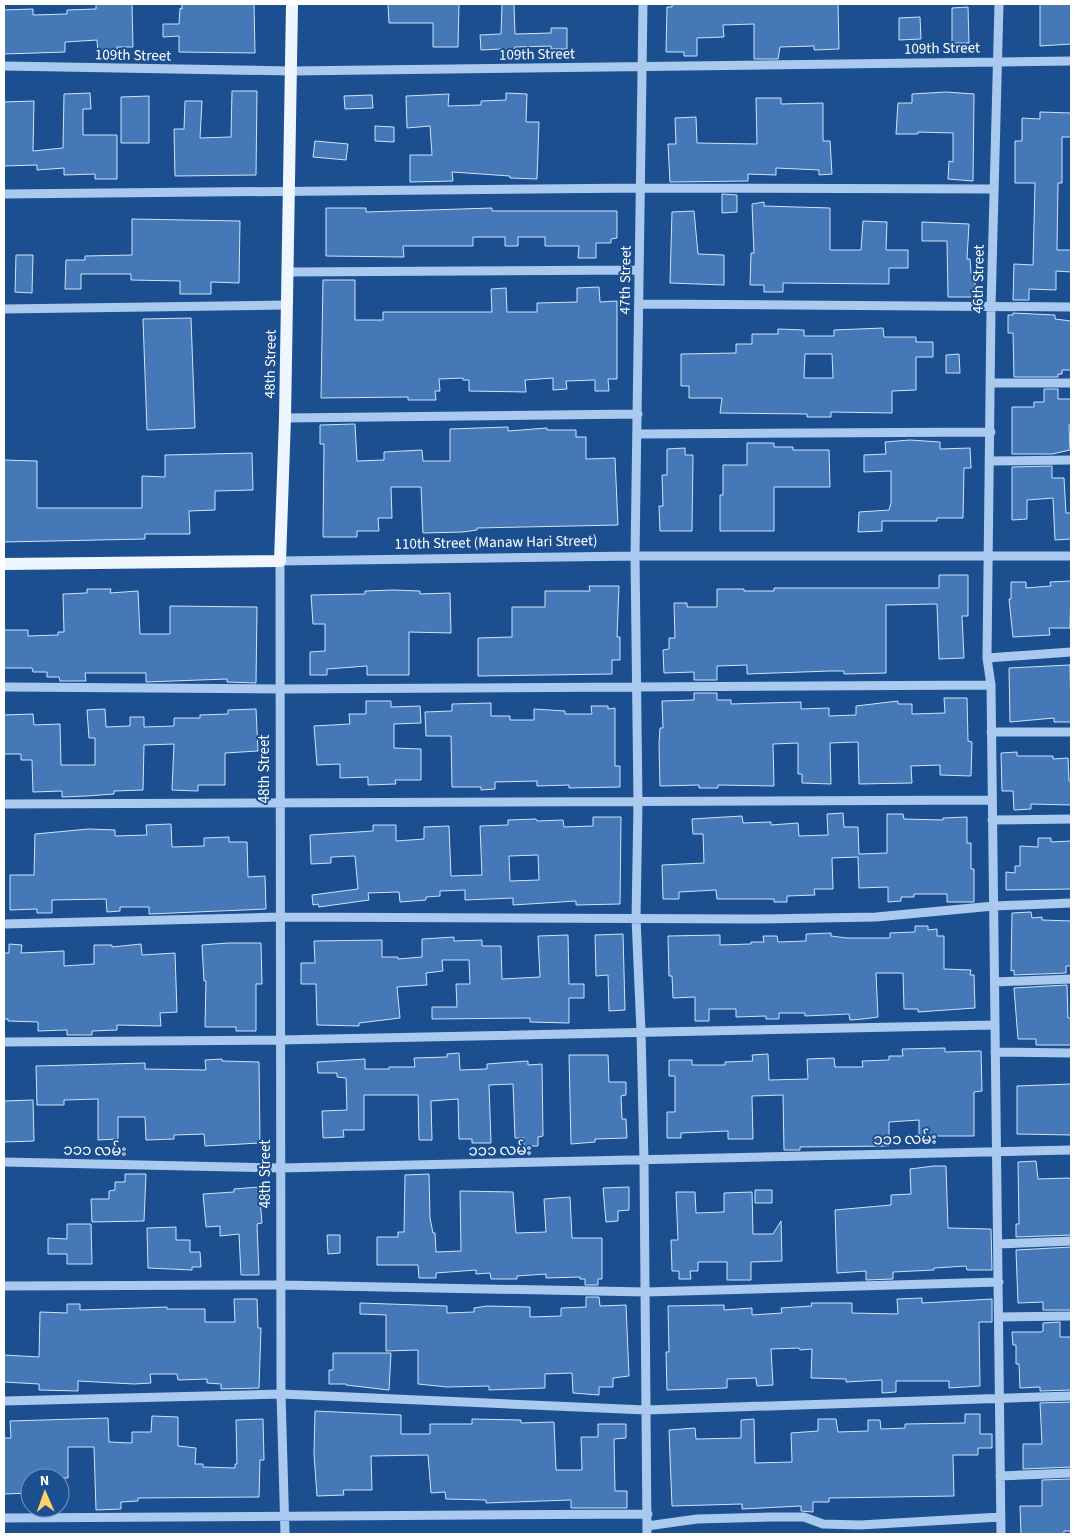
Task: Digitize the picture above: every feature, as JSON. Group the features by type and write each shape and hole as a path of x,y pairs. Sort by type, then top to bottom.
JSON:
{"main road":[{"name":"48th Street","path":"280,561 285,418 292,4"},
{"name":"110th Street (Manaw Hari Street)","path":"4,564 280,561"}],"street":[{"name":"47th Street","path":"643,4 635,556 638,687 636,918 644,1161 647,1530"},
{"name":"46th Street","path":"999,4 990,308 991,432 987,658 991,684 1002,1534"},
{"name":"109th Street","path":"4,66 292,71 1071,60"},
{"path":"4,194 640,188 994,189"},
{"path":"287,272 639,270"},
{"path":"639,304 990,308 1071,307"},
{"path":"4,309 287,305"},
{"path":"990,383 1071,383"},
{"path":"285,418 638,414"},
{"path":"637,434 991,432"},
{"path":"990,461 1071,460"},
{"name":"110th Street (Manaw Hari Street)","path":"280,561 635,556 1071,556"},
{"name":"48th Street","path":"280,561 281,1394 285,1534"},
{"path":"987,658 1071,652"},
{"path":"4,687 280,689 991,684"},
{"path":"991,732 1071,732"},
{"path":"4,804 281,802 638,803 992,800"},
{"path":"992,820 1071,819"},
{"path":"4,924 281,917 876,917 994,906 1071,903"},
{"path":"995,982 1071,979"},
{"path":"4,1042 280,1040 994,1025"},
{"path":"995,1052 1071,1054"},
{"name":"၁၁၁ လမ်း","path":"4,1162 281,1168 644,1161 815,1154 1071,1150"},
{"path":"998,1244 1071,1241"},
{"path":"4,1286 282,1285 646,1292 999,1282"},
{"path":"999,1317 1071,1316"},
{"path":"4,1401 281,1394 646,1410 1071,1396"},
{"path":"1000,1476 1071,1473"},
{"path":"4,1518 648,1514"},
{"path":"647,1530 697,1519 804,1517 823,1524 860,1525 1001,1517"}],"building":[{"path":"96,4 132,4 133,47 117,47 117,53 98,54 97,40 65,42 65,52 4,54 4,10 33,9 33,15 67,14 67,10 96,9"},
{"path":"182,4 254,4 255,53 179,52 179,36 163,37 163,24 179,24"},
{"path":"388,4 459,4 458,47 433,47 433,23 389,23"},
{"path":"502,4 514,4 515,34 551,33 551,28 567,28 567,49 551,49 551,46 515,47 514,56 501,56 501,49 481,50 480,35 501,34"},
{"path":"672,4 838,4 839,49 814,50 814,46 780,47 778,59 754,59 754,24 723,25 724,37 697,38 697,56 684,56 684,52 666,52 667,7 672,7"},
{"path":"1040,4 1071,4 1071,44 1040,46"},
{"path":"968,7 969,43 952,43 952,8"},
{"path":"920,17 921,39 899,40 899,18"},
{"path":"232,91 257,91 256,175 175,176 174,129 184,129 185,101 202,101 200,138 231,137"},
{"path":"946,92 974,94 973,181 948,179 949,161 953,162 953,133 918,132 918,134 896,134 898,103 912,103 912,94"},
{"path":"90,93 91,109 83,109 83,135 117,135 117,179 95,179 95,174 64,175 64,168 37,170 37,165 4,166 4,102 34,101 33,151 63,148 64,94"},
{"path":"506,93 527,94 526,122 539,122 537,179 452,172 453,181 410,182 410,155 432,155 430,126 407,128 406,96 449,94 448,106 481,105 481,101 506,100"},
{"path":"372,95 373,108 345,109 344,96"},
{"path":"149,96 149,143 121,143 121,97"},
{"path":"756,98 781,98 781,104 823,103 823,141 830,141 832,174 819,175 819,170 776,168 776,175 748,174 748,181 670,182 668,144 676,144 675,118 696,117 697,143 757,144"},
{"path":"1040,112 1071,113 1071,137 1062,137 1062,183 1058,183 1057,250 1071,250 1071,272 1056,271 1056,290 1029,289 1029,300 1013,300 1014,264 1033,265 1035,183 1015,183 1015,141 1022,141 1022,118 1040,119"},
{"path":"375,126 394,127 394,142 375,141"},
{"path":"315,141 348,144 346,160 313,157"},
{"path":"722,194 737,195 737,212 722,213"},
{"path":"764,202 764,206 830,208 830,250 861,250 863,221 887,222 886,250 908,250 908,268 889,268 889,284 783,283 783,292 764,292 764,285 750,285 751,253 754,253 752,204"},
{"path":"326,208 366,208 366,212 492,208 492,211 617,211 617,238 611,239 611,243 596,243 596,258 578,258 579,246 545,246 545,237 518,237 518,246 505,246 505,237 473,237 473,246 403,246 404,257 326,256"},
{"path":"694,211 698,254 724,255 724,285 670,283 672,212"},
{"path":"132,219 240,221 239,283 211,282 211,294 180,294 180,281 131,280 131,274 81,274 81,289 65,289 66,260 85,260 85,256 132,255"},
{"path":"922,222 969,224 967,259 970,259 971,273 975,273 975,297 948,297 947,241 922,241"},
{"path":"16,255 33,255 32,293 15,292"},
{"path":"323,280 355,280 355,320 383,320 383,312 492,312 491,289 506,288 507,312 537,312 537,303 577,302 577,288 599,287 600,302 617,301 617,379 608,379 609,391 595,391 595,380 566,381 567,389 553,390 553,378 525,380 526,392 469,391 469,380 463,380 463,378 439,379 440,391 435,391 436,400 408,400 408,397 321,398"},
{"path":"1013,313 1055,315 1055,319 1071,321 1071,370 1062,370 1062,374 1058,374 1058,377 1014,377 1013,333 1008,333 1008,315 1013,315"},
{"path":"191,318 195,428 147,430 143,319"},
{"path":"883,328 884,337 916,337 916,342 933,342 933,357 916,357 916,390 892,391 892,413 831,412 831,417 807,417 807,414 720,413 722,398 689,398 689,386 681,386 681,354 736,353 736,344 752,344 752,334 778,334 778,329 804,330 804,336 834,336 834,330","holes":["805,354 832,354 833,378 804,378"]},
{"path":"959,354 960,373 946,373 946,355"},
{"path":"1044,389 1058,389 1058,399 1071,399 1070,450 1052,454 1012,454 1012,407 1034,407 1034,402 1044,402"},
{"path":"355,424 357,461 384,460 384,452 422,450 423,461 450,461 450,429 508,427 508,431 547,428 547,430 576,430 576,437 586,437 586,459 615,458 618,525 477,528 477,530 463,532 423,533 421,487 391,487 392,518 378,518 379,531 357,531 357,537 323,537 324,444 320,444 320,425"},
{"path":"910,440 940,442 940,449 970,448 971,468 964,468 963,518 937,518 937,521 882,521 882,531 858,532 859,512 889,510 891,503 891,471 864,472 864,455 886,454 885,442"},
{"path":"747,443 774,443 774,447 793,447 793,450 829,450 830,487 774,487 774,531 720,531 720,495 723,495 723,465 747,465"},
{"path":"685,448 685,455 693,455 692,531 660,531 659,506 663,506 662,475 667,475 667,449"},
{"path":"252,453 253,490 215,491 215,510 189,511 190,534 145,534 145,539 4,542 4,460 37,461 37,508 142,508 142,476 165,477 165,455"},
{"path":"1052,466 1052,478 1064,478 1066,513 1071,513 1071,539 1055,540 1053,498 1027,500 1027,519 1012,520 1012,467"},
{"path":"939,575 968,575 968,616 962,616 964,658 939,659 937,604 886,605 886,673 844,674 844,671 830,671 747,674 747,665 717,666 717,680 694,680 694,672 664,673 663,650 669,649 669,638 675,638 674,603 687,603 687,607 717,607 717,589 774,591 774,588 939,588"},
{"path":"1071,581 1070,628 1049,628 1050,635 1013,637 1009,599 1011,599 1011,582 1026,582 1026,588 1051,586 1050,582"},
{"path":"589,586 619,586 617,637 620,637 620,660 612,660 612,674 478,676 478,638 512,637 512,607 545,607 545,591 590,591"},
{"path":"87,589 111,589 110,593 138,591 140,634 170,634 170,606 257,607 256,683 227,682 227,679 146,682 146,673 85,673 86,681 60,681 59,677 47,677 47,672 33,672 32,668 4,668 4,630 28,630 28,636 58,635 58,632 64,632 63,594 87,593"},
{"path":"365,591 420,591 420,594 450,593 451,633 409,632 409,675 367,675 367,666 327,669 327,675 310,675 310,652 325,651 325,624 313,624 311,595 365,594"},
{"path":"1070,665 1071,722 1054,722 1054,718 1010,722 1009,668"},
{"path":"694,693 717,693 717,700 731,700 731,704 801,702 801,709 829,708 829,716 856,715 856,706 898,701 898,704 912,704 912,714 945,713 944,698 967,698 968,741 972,742 971,776 940,775 940,765 911,766 912,783 859,784 858,742 830,743 831,784 802,783 802,774 798,774 798,743 773,744 774,786 718,785 718,788 699,788 699,785 660,786 659,744 660,728 663,728 662,701 694,700"},
{"path":"366,701 391,701 391,707 420,706 421,723 394,724 394,748 421,749 421,780 395,780 396,784 368,785 368,777 340,778 340,764 317,765 314,726 350,724 349,714 366,714"},
{"path":"491,703 491,716 510,716 510,720 534,720 534,709 565,711 565,714 592,714 591,706 608,706 608,709 615,708 615,766 620,766 620,787 569,788 569,785 537,786 537,781 495,782 495,789 481,790 481,787 452,787 451,736 426,736 425,712 452,711 452,704"},
{"path":"105,709 106,727 130,726 130,717 144,717 144,727 174,726 174,718 200,718 200,715 228,714 228,710 256,709 258,751 225,753 225,785 198,785 198,791 172,790 174,744 144,745 143,790 114,791 114,794 62,797 62,791 33,792 32,760 21,760 21,754 4,754 4,715 33,714 34,725 60,724 61,765 95,765 95,738 89,738 87,710"},
{"path":"1017,752 1017,756 1053,756 1053,759 1068,758 1069,781 1071,781 1071,805 1031,804 1031,809 1014,810 1013,791 1002,791 1001,753"},
{"path":"843,813 844,827 858,827 859,854 887,853 887,814 903,814 904,819 943,820 943,818 967,817 967,843 971,843 971,869 974,869 974,902 947,902 947,894 914,894 914,897 901,897 901,901 888,902 888,887 859,888 858,857 832,858 833,889 814,889 815,895 787,896 787,902 774,902 774,899 717,899 716,890 679,892 679,899 663,899 662,865 704,863 703,834 693,834 692,819 742,816 743,823 771,822 771,825 798,823 799,836 828,835 827,814"},
{"path":"593,817 621,817 620,904 576,905 576,901 513,905 513,898 465,900 465,890 440,891 440,896 426,897 426,900 400,902 399,892 368,893 369,900 319,907 318,904 313,905 312,895 358,889 355,856 331,857 331,863 311,864 310,835 373,831 373,825 396,825 396,841 424,839 424,827 449,826 451,876 482,875 480,826 508,825 508,820 536,819 537,821 563,820 564,827 593,826","holes":["538,855 539,880 510,881 509,856"]},
{"path":"171,824 172,847 204,846 204,838 229,837 229,842 247,842 248,877 265,876 266,909 149,914 149,907 120,907 120,911 107,912 106,899 52,900 52,913 37,913 37,909 10,910 10,875 34,875 35,834 89,829 115,830 115,836 147,835 146,825"},
{"path":"1038,838 1051,838 1051,842 1071,841 1071,889 1006,890 1006,872 1015,873 1015,866 1020,866 1020,846 1038,847"},
{"path":"1031,912 1032,918 1042,917 1042,920 1071,921 1071,966 1066,966 1066,973 1014,975 1014,970 1011,971 1012,913"},
{"path":"915,926 928,926 928,930 937,929 937,936 944,936 944,969 971,970 970,975 974,975 975,1008 918,1012 918,1009 904,1009 903,973 876,973 878,1017 863,1019 850,1020 849,1014 805,1016 805,1013 779,1013 779,1019 766,1019 766,1016 736,1017 736,1009 709,1009 709,1021 695,1021 695,997 673,998 672,976 669,976 668,936 720,935 720,945 751,944 751,942 764,942 763,936 777,936 778,942 806,941 806,934 831,933 831,936 847,938 890,938 890,933 915,932"},
{"path":"623,934 625,1010 609,1011 608,975 596,976 595,935"},
{"path":"568,935 569,984 584,984 584,998 569,998 569,1023 530,1022 530,1018 432,1019 432,1007 457,1007 456,984 470,984 469,960 442,960 443,971 426,973 427,985 397,987 400,1018 359,1023 359,1026 317,1025 316,984 301,984 301,963 315,963 314,941 382,940 382,957 398,957 398,959 422,957 422,939 454,937 454,941 482,940 482,946 501,946 502,979 540,977 538,936"},
{"path":"261,943 262,984 256,984 256,1031 236,1031 236,1027 205,1027 206,981 204,981 202,945"},
{"path":"9,944 22,945 21,953 64,951 64,966 94,964 94,945 112,945 112,947 141,944 142,955 175,953 177,1012 160,1013 161,1026 117,1025 117,1030 92,1031 92,1035 67,1035 67,1030 38,1031 38,1022 8,1021 8,1019 4,1019 4,953 9,953"},
{"path":"1067,985 1068,1018 1071,1018 1071,1045 1036,1045 1036,1039 1018,1039 1014,988"},
{"path":"945,1048 945,1052 981,1051 982,1091 974,1092 974,1136 919,1136 919,1120 889,1122 889,1146 800,1147 800,1150 784,1150 783,1095 752,1096 753,1139 728,1139 728,1131 681,1133 681,1138 667,1138 667,1112 675,1112 675,1076 669,1076 669,1060 692,1060 692,1065 725,1065 725,1062 753,1061 752,1055 768,1054 769,1080 808,1079 807,1059 834,1058 835,1067 863,1067 862,1061 889,1060 889,1056 903,1056 902,1049"},
{"path":"459,1053 460,1070 487,1069 487,1064 514,1062 528,1061 528,1065 542,1064 543,1136 538,1137 538,1146 524,1146 524,1138 515,1138 513,1084 489,1085 491,1143 472,1143 472,1139 459,1139 458,1099 431,1101 432,1140 419,1140 418,1095 364,1095 364,1130 343,1130 344,1137 323,1138 322,1111 347,1110 346,1078 337,1077 337,1073 318,1073 317,1062 365,1059 365,1069 389,1069 389,1067 415,1067 414,1058 447,1057 447,1054"},
{"path":"569,1055 608,1055 609,1082 626,1082 626,1095 621,1096 622,1119 626,1119 627,1138 595,1139 595,1142 571,1144"},
{"path":"222,1059 222,1061 259,1062 260,1143 205,1146 204,1134 174,1135 174,1139 146,1140 145,1117 118,1117 118,1139 98,1140 98,1099 64,1100 64,1105 37,1105 36,1066 145,1063 145,1069 206,1070 205,1060"},
{"path":"1071,1084 1071,1135 1017,1134 1017,1086"},
{"path":"33,1100 34,1141 4,1142 4,1101"},
{"path":"1036,1161 1038,1179 1069,1178 1071,1180 1071,1235 1016,1237 1016,1224 1019,1224 1018,1162"},
{"path":"946,1166 948,1228 991,1229 992,1270 967,1270 966,1266 934,1268 934,1270 893,1272 893,1279 866,1280 866,1271 837,1273 835,1210 891,1205 891,1195 911,1194 910,1169"},
{"path":"125,1174 146,1174 144,1221 92,1222 91,1199 109,1199 109,1191 115,1190 115,1182 125,1182"},
{"path":"429,1174 430,1218 433,1233 435,1233 436,1252 461,1251 460,1191 513,1192 516,1233 546,1232 544,1199 570,1197 572,1238 602,1238 602,1279 598,1279 598,1285 585,1285 585,1279 580,1279 580,1277 546,1278 546,1274 517,1276 517,1279 491,1279 490,1273 476,1274 476,1270 436,1273 436,1278 419,1278 418,1265 377,1265 377,1237 398,1237 398,1232 404,1232 405,1175"},
{"path":"259,1187 262,1223 257,1224 259,1275 241,1275 239,1234 220,1236 220,1226 206,1227 203,1194 234,1192 234,1189"},
{"path":"629,1187 629,1210 618,1211 618,1221 606,1222 603,1188"},
{"path":"755,1190 772,1190 772,1203 755,1203"},
{"path":"676,1192 695,1192 696,1213 724,1212 724,1193 752,1192 753,1234 773,1234 781,1221 782,1261 751,1262 751,1280 727,1280 727,1262 698,1262 698,1271 690,1271 691,1279 679,1279 679,1271 672,1271 671,1240 678,1240"},
{"path":"67,1224 91,1224 92,1264 67,1264 67,1254 48,1254 48,1238 67,1239"},
{"path":"176,1227 176,1240 190,1240 190,1252 200,1252 201,1267 192,1267 192,1270 148,1268 147,1228"},
{"path":"327,1235 340,1235 340,1253 328,1254"},
{"path":"1071,1247 1071,1310 1043,1310 1043,1302 1018,1303 1016,1250"},
{"path":"586,1297 599,1297 600,1306 626,1305 629,1376 613,1378 613,1387 599,1387 599,1395 573,1393 572,1373 545,1374 545,1388 489,1390 489,1386 447,1387 418,1384 418,1350 386,1351 386,1315 360,1314 360,1303 447,1306 447,1313 474,1312 474,1308 487,1306 530,1307 530,1317 561,1316 561,1308 586,1307"},
{"path":"922,1298 922,1303 992,1299 992,1322 979,1322 980,1386 949,1388 949,1381 896,1381 896,1392 882,1393 882,1380 846,1382 846,1379 811,1378 812,1349 800,1350 799,1348 771,1349 773,1385 757,1386 756,1378 727,1379 727,1388 667,1390 666,1352 669,1352 668,1306 724,1305 724,1310 752,1308 752,1315 782,1313 781,1308 812,1306 811,1303 852,1303 852,1313 898,1314 897,1299"},
{"path":"234,1299 257,1299 258,1328 261,1328 259,1388 221,1389 221,1384 207,1383 207,1379 178,1380 177,1374 150,1374 151,1383 78,1381 78,1391 39,1390 39,1384 4,1382 4,1355 39,1357 40,1312 67,1313 67,1304 80,1304 80,1310 167,1307 167,1309 205,1309 205,1322 235,1322"},
{"path":"1060,1322 1060,1337 1071,1337 1071,1390 1040,1391 1040,1387 1020,1388 1019,1364 1016,1364 1016,1345 1013,1345 1012,1332 1041,1332 1043,1331 1043,1323"},
{"path":"333,1353 391,1353 389,1390 346,1384 329,1384 329,1370 333,1370"},
{"path":"1071,1402 1071,1467 1023,1469 1023,1444 1042,1444 1040,1403"},
{"path":"315,1411 401,1415 401,1434 430,1434 430,1424 472,1424 472,1419 521,1420 521,1423 554,1422 556,1470 582,1470 581,1437 598,1437 598,1424 626,1424 626,1438 614,1439 615,1491 627,1491 627,1508 571,1508 571,1500 486,1503 486,1500 446,1499 445,1492 431,1493 428,1455 371,1456 372,1490 343,1490 344,1495 317,1496 314,1454"},
{"path":"965,1414 980,1414 980,1434 992,1434 992,1448 978,1448 978,1455 953,1455 954,1496 829,1498 829,1502 813,1502 813,1512 801,1511 801,1506 742,1509 742,1504 672,1506 669,1430 695,1428 696,1439 741,1438 741,1420 754,1419 755,1463 792,1462 791,1433 818,1431 818,1419 836,1419 838,1432 868,1431 868,1420 880,1420 881,1429 905,1428 905,1424 965,1423"},
{"path":"152,1416 178,1417 178,1446 196,1448 195,1464 203,1464 203,1467 235,1468 235,1464 237,1464 236,1420 263,1419 264,1460 260,1460 259,1497 138,1498 138,1501 121,1502 121,1509 96,1510 94,1447 68,1447 68,1468 20,1468 20,1493 4,1494 4,1438 11,1438 10,1421 108,1418 109,1442 132,1443 132,1432 151,1432"},
{"path":"1071,1479 1071,1531 1064,1531 1064,1534 1021,1534 1020,1506 1042,1506 1042,1480"}]}
